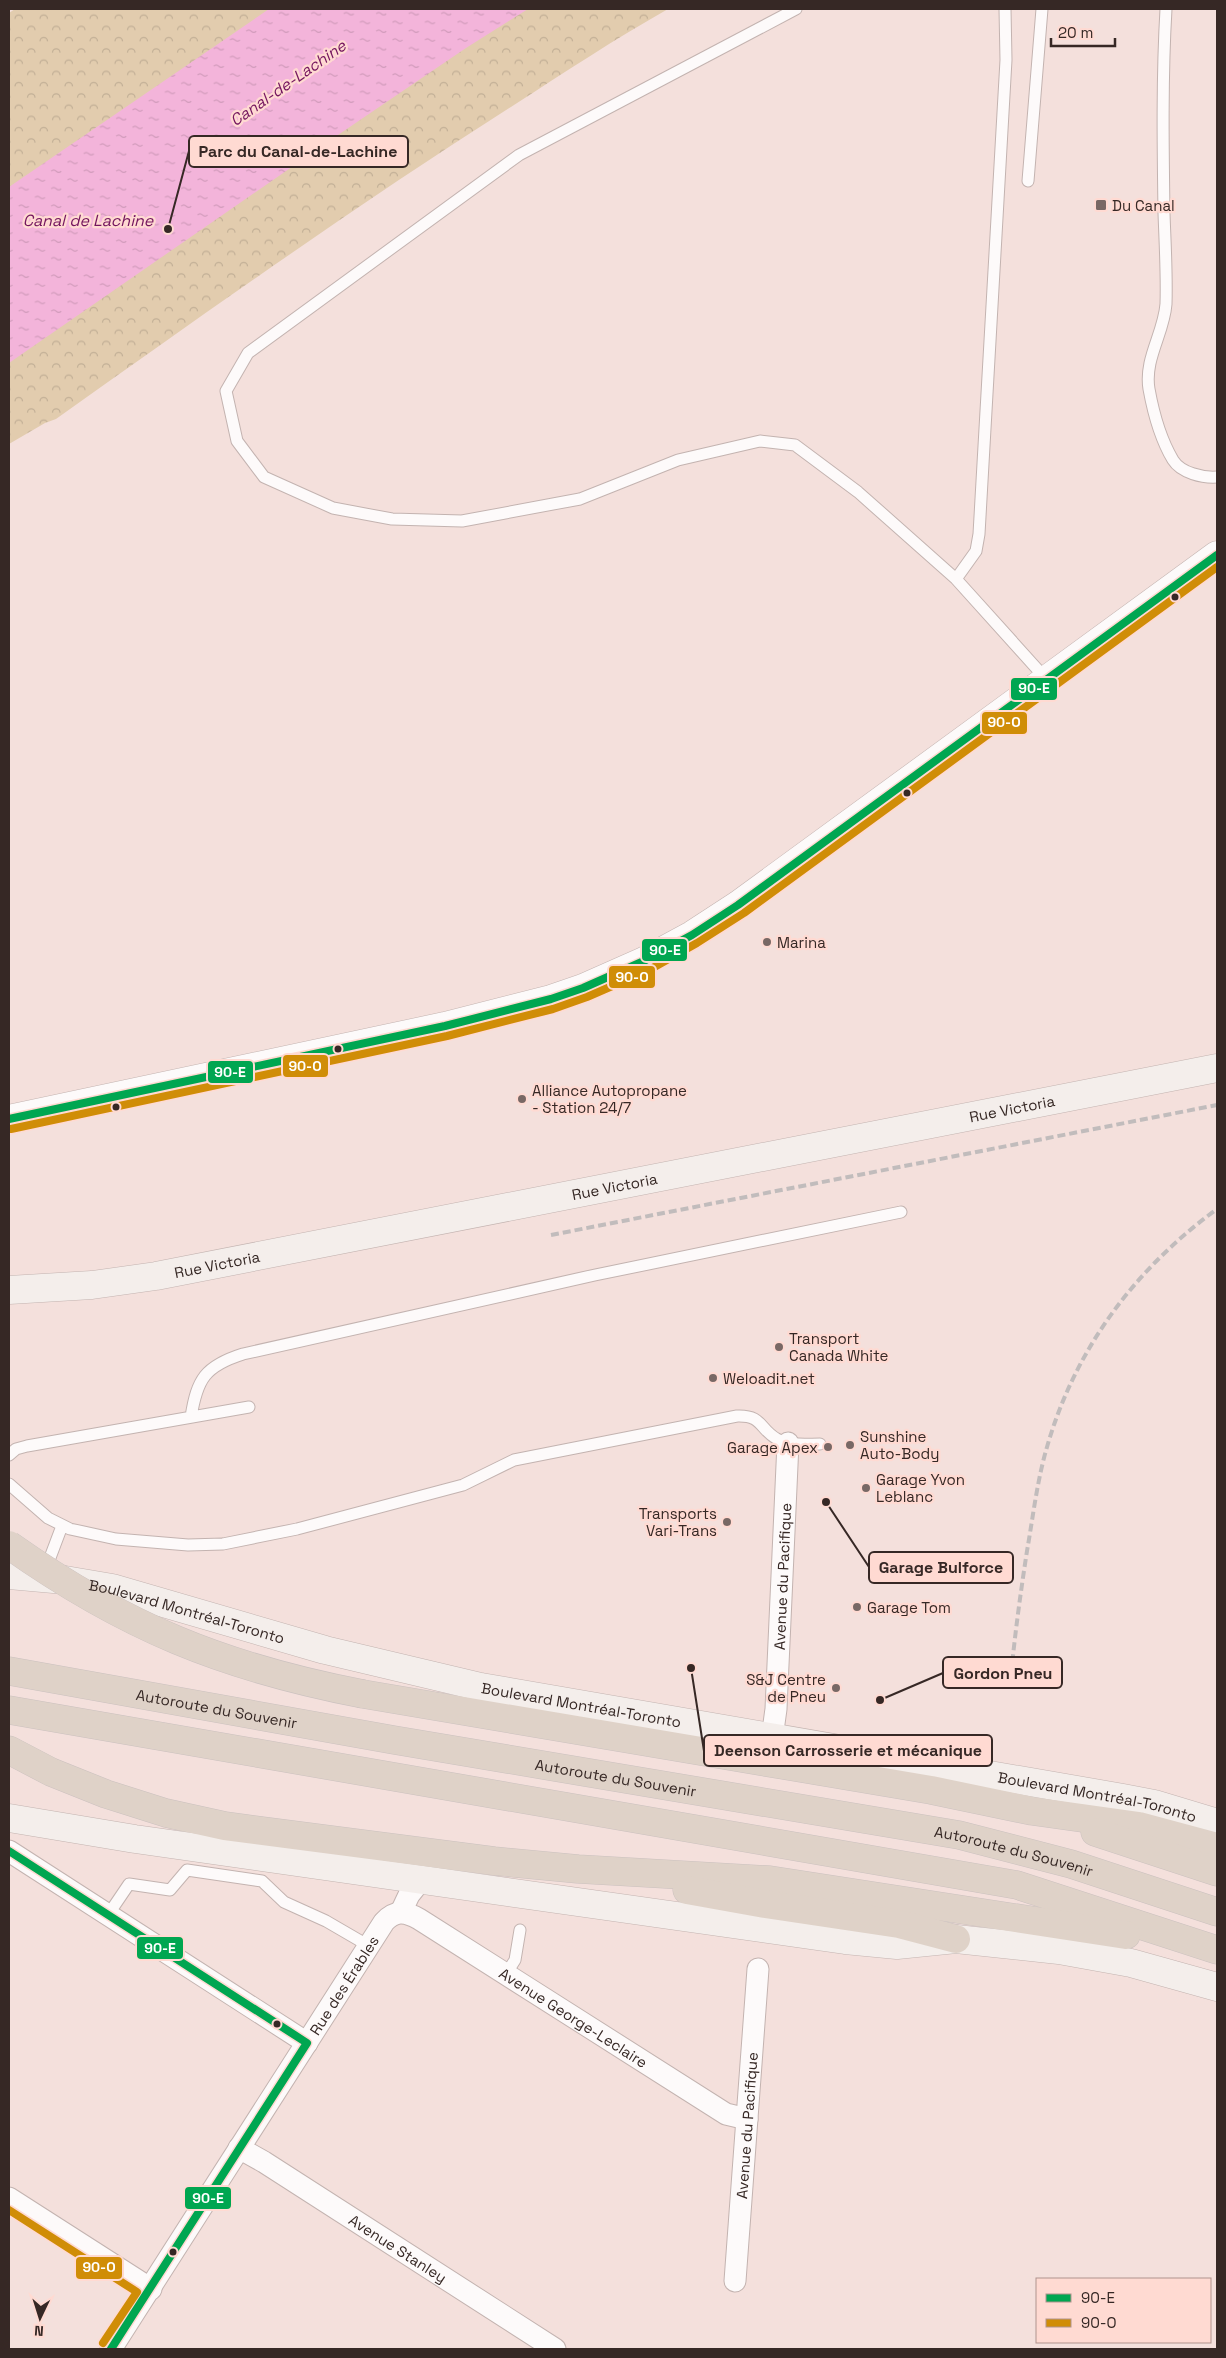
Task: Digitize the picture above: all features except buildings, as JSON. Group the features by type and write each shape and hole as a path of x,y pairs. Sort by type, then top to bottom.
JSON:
{"highway":[{"path":"9,1545 92,1600 186,1645 275,1675 363,1694 931,1790 1032,1810 1139,1826 1217,1847"},
{"name":"Autoroute du Souvenir","path":"9,1671 394,1740 959,1835 1062,1861 1217,1912"},
{"name":"Autoroute du Souvenir","path":"9,1710 1017,1885 1217,1951"},
{"path":"9,1750 76,1783 166,1813 225,1826 459,1857 578,1869 770,1880 1039,1920 1217,1951"},
{"path":"1032,1810 1217,1872"},
{"path":"578,1869 765,1904 899,1924 956,1939"}],"main road":[{"name":"Rue Victoria","path":"9,1290 92,1285 156,1276 1217,1068"},
{"name":"Boulevard Montréal-Toronto","path":"9,1576 42,1578 112,1588 270,1635 435,1677 582,1706 1123,1798 1154,1804 1217,1823"},
{"path":"9,1818 126,1838 845,1940 897,1945 956,1939 1107,1958 1173,1973 1217,1987"}],"street":[{"path":"9,1119 445,1026 551,999 612,976 675,945 708,925 1217,555"},
{"name":"Avenue du Pacifique","path":"772,1738 775,1724 788,1443"},
{"path":"9,1851 307,2043"},
{"name":"Rue des Érables","path":"112,2349 369,1946 388,1919 394,1914 401,1912 408,1897 422,1880"},
{"name":"Avenue George-Leclaire","path":"401,1912 419,1919 726,2114 747,2120"},
{"name":"Avenue du Pacifique","path":"735,2281 758,1969"},
{"name":"Avenue Stanley","path":"239,2148 555,2349"},
{"path":"9,2198 151,2289"}],"lane":[{"path":"796,9 519,155 248,353 226,391 237,441 264,477 333,508 392,519 462,521 580,499 678,460 760,442 795,445 858,492 956,579 1047,680"},
{"path":"956,579 976,551 979,534 1006,60 1005,9"},
{"path":"1028,181 1042,9"},
{"path":"1166,9 1162,86 1166,302 1161,331 1149,365 1149,386 1160,430 1173,460 1184,470 1207,478 1217,477"},
{"path":"191,1418 195,1392 200,1380 216,1364 243,1354 586,1278 901,1212"},
{"path":"9,1455 16,1449 27,1446 250,1407"},
{"path":"9,1484 32,1506 62,1526 88,1534 116,1539 188,1545 223,1544 297,1529 463,1485 514,1460 737,1416 757,1419 774,1438 788,1443 820,1444"},
{"path":"42,1578 62,1526"},
{"path":"108,1915 129,1884 170,1890 187,1870 262,1881 284,1902 326,1921 369,1946"},
{"path":"506,1974 515,1960 520,1930"}],"green space":[{"path":"15,9 668,9 590,56 398,181 283,259 56,419 45,423 9,444 9,13"}],"water":[{"name":"Canal de Lachine","path":"269,9 528,9 466,48 335,137 9,363 9,187"}],"railway":[{"path":"551,1235 1217,1105"},
{"path":"1010,1686 1027,1551 1036,1499 1047,1447 1059,1411 1091,1344 1112,1314 1160,1258 1187,1232 1217,1209"}],"transit line":[{"name":"90-E","path":"9,1119 445,1026 551,999 583,988 644,961 692,935 738,905 1217,555"},
{"name":"90-O","path":"11,1129 447,1036 553,1009 587,997 649,970 697,943 744,913 1217,567"},
{"name":"90-E","path":"9,1851 307,2043 111,2349"},
{"name":"90-O","path":"9,2210 137,2292 103,2343"}],"place":[{"name":"Du Canal","path":"1101,205"},
{"name":"Parc du Canal-de-Lachine","path":"168,229"},
{"name":"Marina","path":"767,942"},
{"name":"Alliance Autopropane - Station 24/7","path":"522,1099"},
{"name":"Transport Canada White","path":"779,1347"},
{"name":"Weloadit.net","path":"713,1378"},
{"name":"Sunshine Auto-Body","path":"850,1445"},
{"name":"Garage Apex","path":"828,1447"},
{"name":"Garage Yvon Leblanc","path":"866,1488"},
{"name":"Garage Bulforce","path":"826,1502"},
{"name":"Transports Vari-Trans","path":"727,1522"},
{"name":"Garage Tom","path":"857,1607"},
{"name":"Deenson Carrosserie et mécanique","path":"691,1668"},
{"name":"S&J Centre de Pneu","path":"836,1688"},
{"name":"Gordon Pneu","path":"880,1700"}],"water label":[{"name":"Canal-de-Lachine","path":"288,83"}]}
